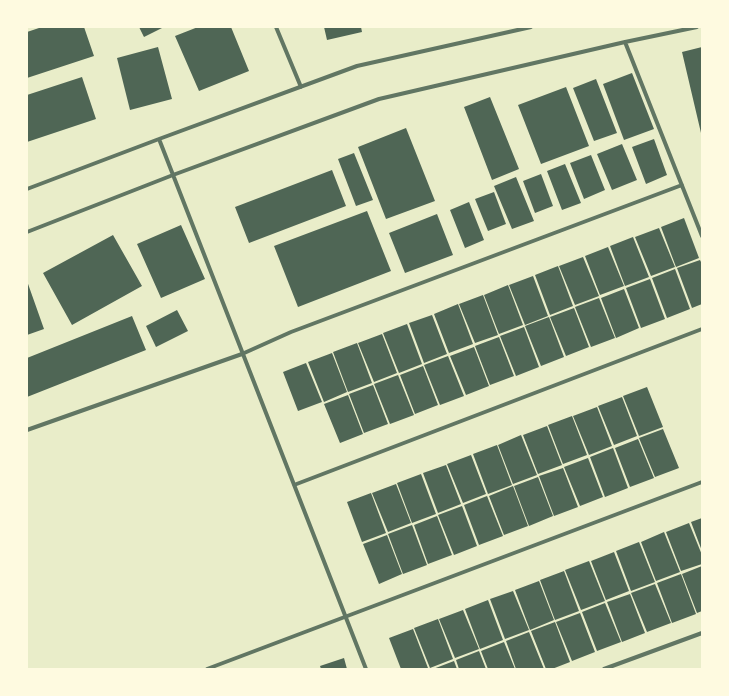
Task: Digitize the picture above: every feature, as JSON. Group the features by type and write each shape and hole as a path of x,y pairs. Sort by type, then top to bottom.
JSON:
{"street":[{"path":"276,27 301,87"},
{"path":"27,189 357,66 531,27"},
{"path":"27,232 173,175 379,99 625,42 697,27"},
{"path":"625,42 700,226 702,236"},
{"path":"159,139 366,669"},
{"path":"27,430 242,354 298,329 682,185"},
{"path":"294,485 702,330"},
{"path":"207,669 702,482"},
{"path":"604,669 702,633"}],"building":[{"path":"42,27 84,27 94,56 27,78 27,32"},
{"path":"139,27 164,27 144,37"},
{"path":"198,27 231,27 249,71 199,91 175,36"},
{"path":"324,27 361,27 362,32 327,40"},
{"path":"158,47 172,99 130,110 117,58"},
{"path":"702,47 702,133 701,133 682,52"},
{"path":"632,73 654,129 624,140 603,84"},
{"path":"82,77 96,119 27,142 27,95"},
{"path":"596,79 617,133 594,141 573,88"},
{"path":"566,87 589,146 541,164 518,105"},
{"path":"490,97 519,169 492,180 464,107"},
{"path":"406,128 435,201 386,219 358,147"},
{"path":"654,139 667,175 646,184 632,147"},
{"path":"622,144 637,180 612,190 597,154"},
{"path":"354,153 373,200 356,206 338,159"},
{"path":"591,155 605,190 584,199 570,163"},
{"path":"565,164 581,203 562,210 547,171"},
{"path":"332,170 346,206 249,243 235,207"},
{"path":"541,174 553,206 535,213 523,181"},
{"path":"516,177 534,221 512,229 494,186"},
{"path":"494,192 506,224 488,231 475,199"},
{"path":"469,202 484,240 465,248 450,210"},
{"path":"367,211 391,271 298,307 274,246"},
{"path":"437,214 453,255 405,273 389,233"},
{"path":"684,218 699,258 676,267 661,227"},
{"path":"181,225 205,279 161,298 137,244"},
{"path":"659,228 675,267 651,276 635,237"},
{"path":"113,235 142,286 72,325 43,273"},
{"path":"633,237 649,277 625,286 610,246"},
{"path":"608,247 624,286 600,295 585,256"},
{"path":"583,257 599,296 575,305 559,266"},
{"path":"700,260 702,264 702,304 692,308 677,268"},
{"path":"558,266 573,306 550,315 535,275"},
{"path":"675,269 690,309 667,318 652,278"},
{"path":"533,276 548,316 525,325 509,285"},
{"path":"650,279 665,319 641,328 626,288"},
{"path":"27,281 44,329 27,335"},
{"path":"508,285 523,325 499,334 484,295"},
{"path":"624,289 639,328 616,338 601,298"},
{"path":"483,295 498,335 475,343 459,304"},
{"path":"599,298 615,338 591,347 575,307"},
{"path":"458,304 473,344 449,353 434,314"},
{"path":"574,308 589,347 566,356 550,317"},
{"path":"177,310 188,331 156,347 146,326"},
{"path":"432,315 447,354 424,363 409,323"},
{"path":"132,316 146,350 27,397 27,358"},
{"path":"549,317 564,357 541,366 525,326"},
{"path":"407,324 422,364 399,373 383,333"},
{"path":"524,327 539,367 516,376 500,336"},
{"path":"382,334 397,373 374,382 358,343"},
{"path":"499,337 514,376 490,385 475,346"},
{"path":"357,343 372,383 348,392 333,352"},
{"path":"474,347 489,386 466,395 450,356"},
{"path":"332,353 347,392 324,402 308,362"},
{"path":"448,356 464,396 440,405 424,365"},
{"path":"306,363 322,402 298,411 283,372"},
{"path":"423,366 438,405 415,414 400,375"},
{"path":"398,375 414,415 390,424 374,384"},
{"path":"373,385 388,424 364,433 349,394"},
{"path":"647,387 663,427 639,436 623,396"},
{"path":"348,395 363,434 340,443 324,404"},
{"path":"622,397 637,436 614,445 598,406"},
{"path":"597,407 612,446 589,455 573,416"},
{"path":"572,416 587,455 563,464 548,425"},
{"path":"547,426 562,465 538,474 523,435"},
{"path":"663,429 679,468 655,477 639,438"},
{"path":"521,435 537,475 513,484 498,445"},
{"path":"638,439 654,478 630,487 615,448"},
{"path":"497,445 512,485 488,494 473,454"},
{"path":"613,448 628,488 605,497 590,457"},
{"path":"471,455 486,494 463,503 447,464"},
{"path":"588,458 603,497 580,506 564,467"},
{"path":"446,465 461,504 438,513 423,473"},
{"path":"563,468 578,507 554,516 539,476"},
{"path":"421,474 436,514 412,523 397,483"},
{"path":"538,477 553,516 529,526 514,486"},
{"path":"396,484 411,523 388,532 372,493"},
{"path":"513,486 528,526 504,535 489,496"},
{"path":"371,493 386,533 362,542 347,502"},
{"path":"487,496 503,536 479,545 464,505"},
{"path":"462,506 477,546 454,555 438,515"},
{"path":"437,516 452,555 428,564 414,525"},
{"path":"702,518 702,551 691,522"},
{"path":"689,523 702,555 702,564 681,571 666,532"},
{"path":"412,525 427,565 403,574 388,534"},
{"path":"664,532 680,572 656,581 641,542"},
{"path":"387,535 402,574 379,584 363,544"},
{"path":"639,542 655,582 631,591 616,551"},
{"path":"614,552 629,591 606,600 591,561"},
{"path":"589,561 605,601 581,610 565,570"},
{"path":"702,566 702,611 697,613 682,574"},
{"path":"564,571 579,611 555,620 540,580"},
{"path":"681,574 696,614 672,623 657,583"},
{"path":"539,581 554,620 530,630 515,590"},
{"path":"655,584 671,623 647,632 631,593"},
{"path":"513,591 529,630 505,639 490,599"},
{"path":"630,594 645,633 622,642 607,602"},
{"path":"488,600 503,640 480,649 465,609"},
{"path":"605,603 621,642 597,651 582,612"},
{"path":"463,610 479,649 455,658 439,619"},
{"path":"580,613 595,652 572,661 556,622"},
{"path":"438,619 453,659 430,668 414,628"},
{"path":"555,622 570,662 552,669 546,669 531,631"},
{"path":"413,629 428,668 427,669 401,669 389,638"},
{"path":"529,632 544,669 516,669 506,641"},
{"path":"504,642 515,669 488,669 481,651"},
{"path":"479,651 486,669 459,669 456,660"},
{"path":"344,658 347,669 321,669 320,666"},
{"path":"454,661 457,669 433,669"}]}
